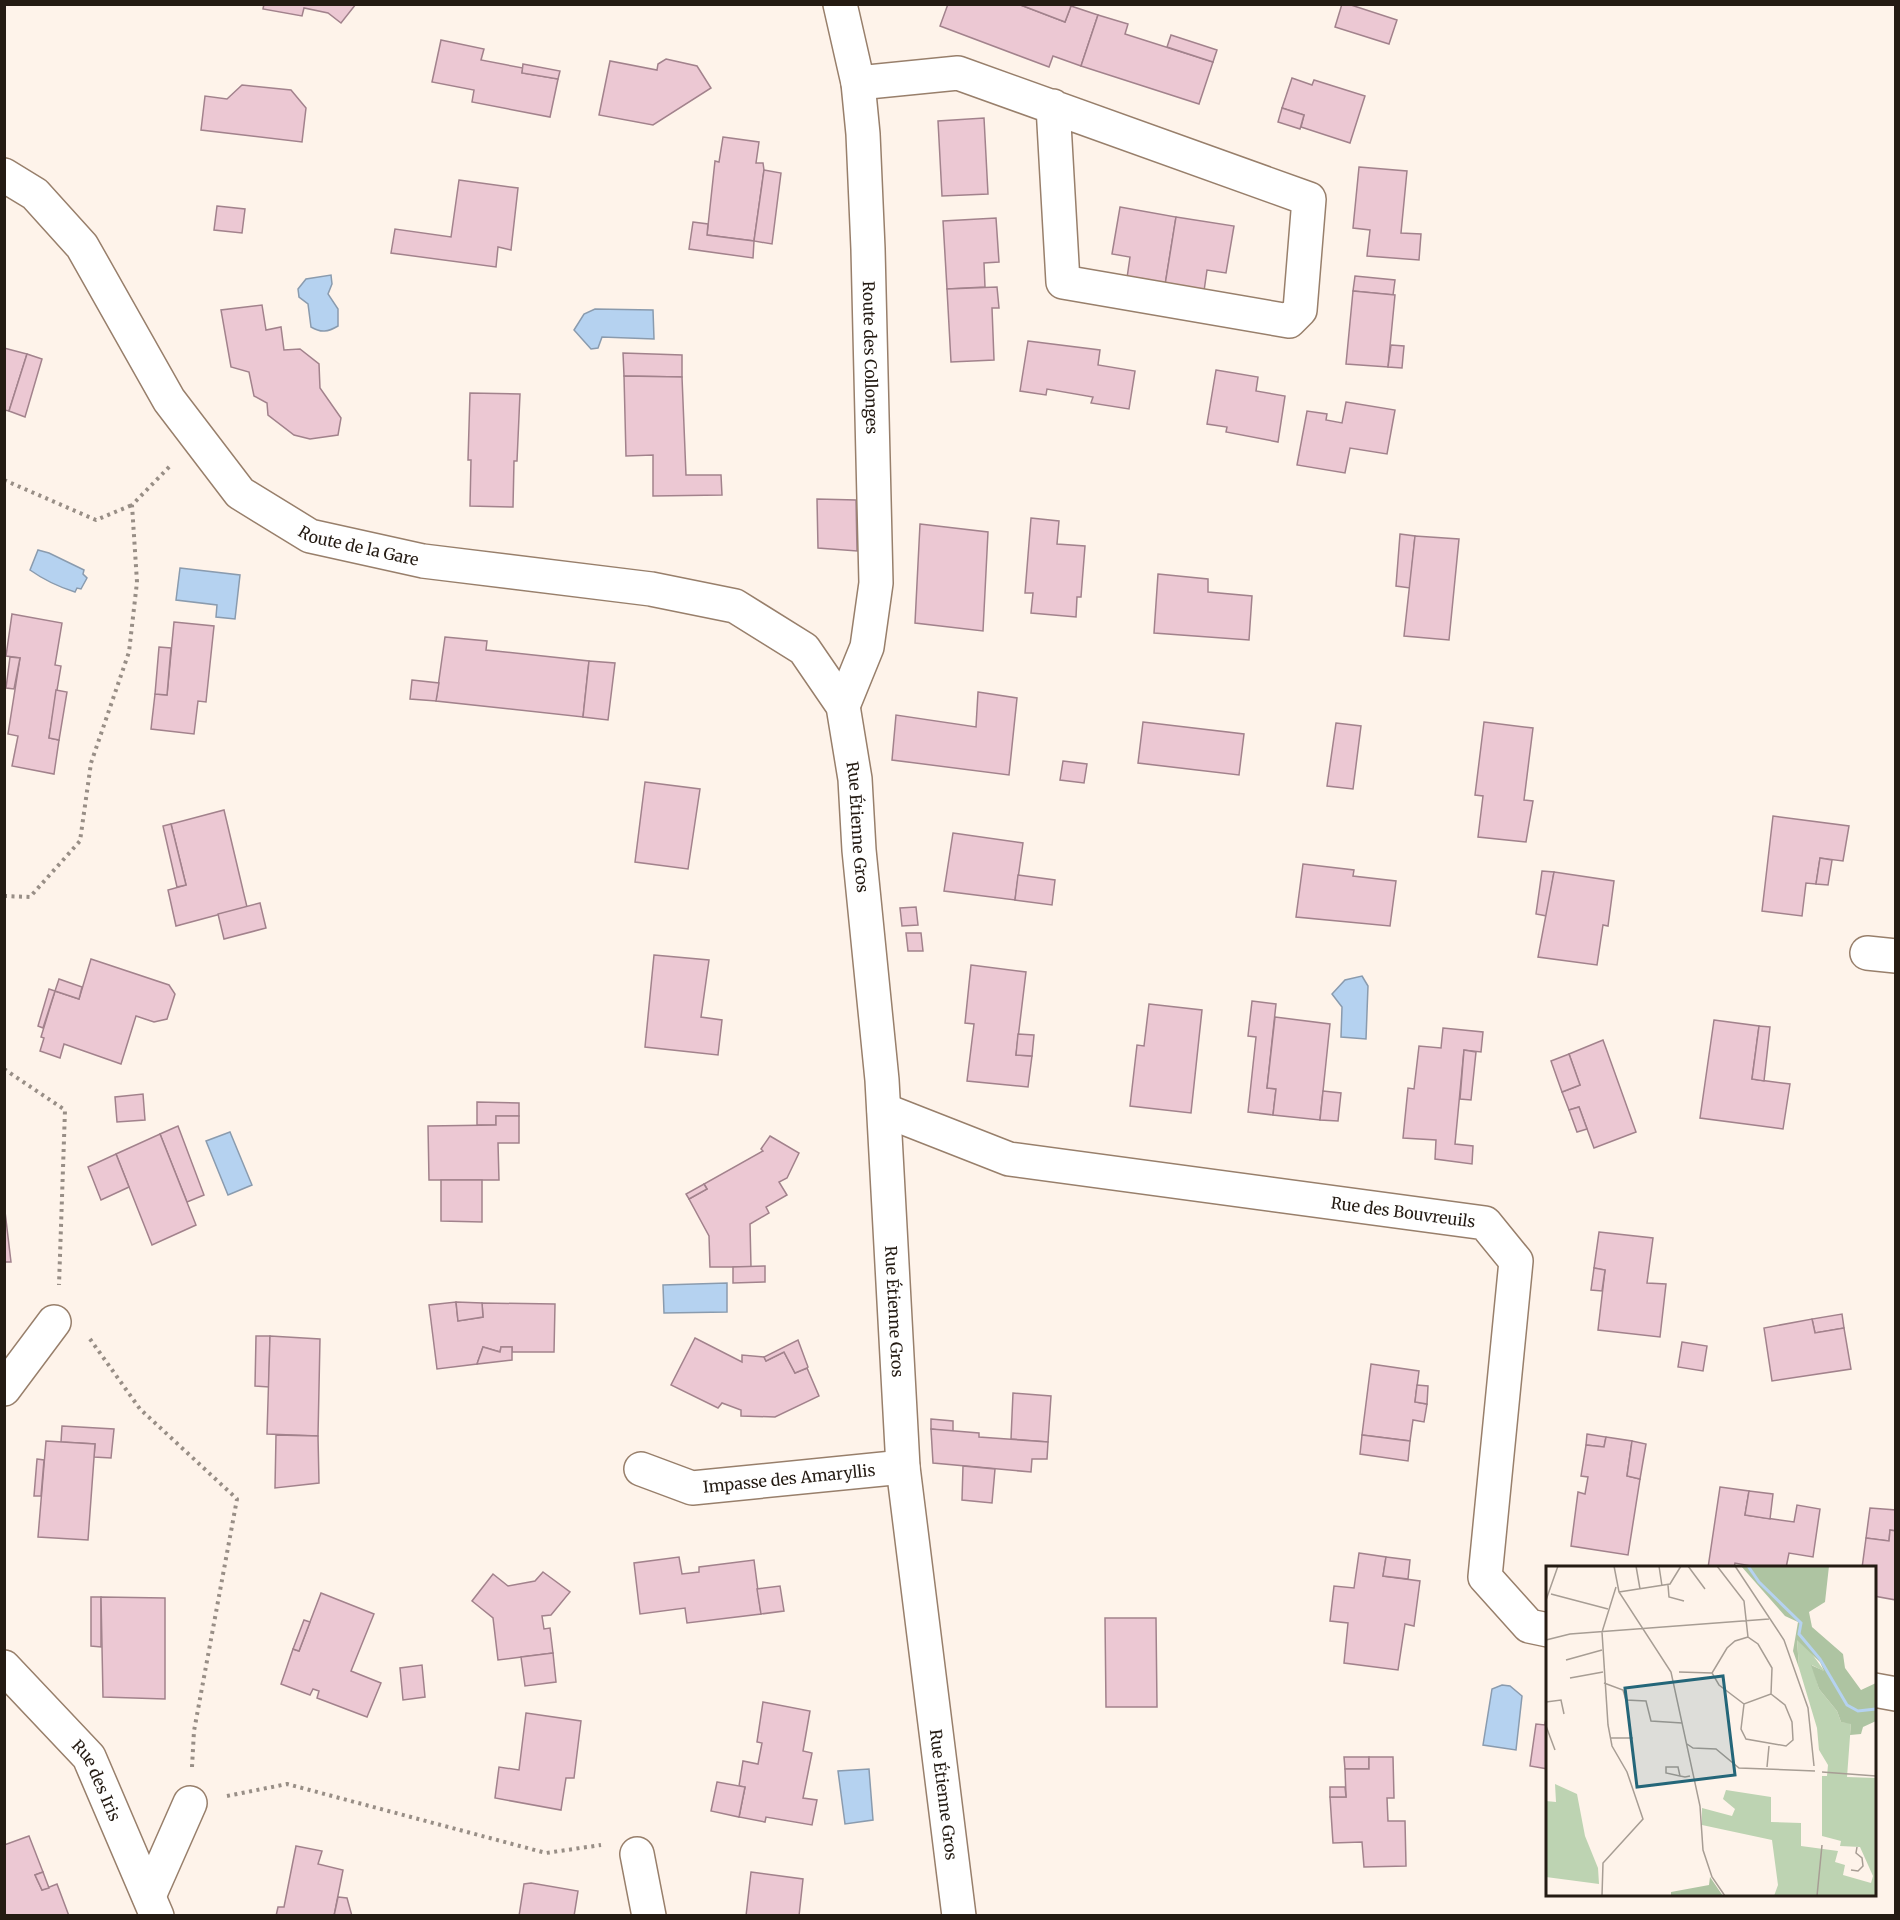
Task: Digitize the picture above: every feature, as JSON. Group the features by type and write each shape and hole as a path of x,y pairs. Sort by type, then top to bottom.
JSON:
{"street":[{"name":"Route des Collonges","path":"840,4 858,83 868,249 876,583 867,647 843,706"},
{"path":"858,83 958,73 1053,106 1309,199 1300,310 1288,321 1063,282 1053,106"},
{"name":"Route de la Gare","path":"4,175 35,194 82,246 170,400 240,493 310,536 423,561 651,589 735,606 804,649 843,706"},
{"name":"Rue Étienne Gros","path":"843,706 855,779 859,850 884,1110 903,1467 959,1916"},
{"name":"Rue des Bouvreuils","path":"884,1110 1009,1159 1485,1223 1516,1262 1485,1577 1529,1626 1546,1630"},
{"path":"4,1389 54,1322"},
{"name":"Impasse des Amaryllis","path":"641,1469 692,1488 903,1467"},
{"name":"Rue des Iris","path":"4,1667 89,1757 153,1906"},
{"path":"1876,1690 1896,1694"},
{"path":"153,1906 190,1803"},
{"path":"637,1854 649,1916"}],"path":[{"path":"4,480 96,520 132,505 198,438"},
{"path":"4,896 30,897 80,841 91,763 129,652 137,582 132,505"},
{"path":"4,1069 65,1110 61,1270"},
{"path":"54,1322 76,1320 140,1409 237,1499 195,1731 190,1803 287,1784 546,1853 605,1845 637,1854"}],"water":[{"path":"331,275 332,284 328,294 338,309 338,326 328,331 321,331 311,327 308,304 299,297 298,289 306,279"},
{"path":"595,309 653,310 654,339 602,337 598,348 591,349 574,330 584,314"},
{"path":"38,550 84,570 83,574 87,578 81,589 77,588 75,592 63,588 30,570"},
{"path":"180,568 240,575 235,619 216,617 217,605 176,600"},
{"path":"1362,976 1368,986 1366,1039 1341,1037 1342,1007 1332,994 1345,980"},
{"path":"230,1132 252,1185 228,1195 206,1141"},
{"path":"727,1283 727,1312 664,1313 663,1285"},
{"path":"1502,1685 1510,1686 1522,1696 1516,1750 1483,1745 1492,1689"},
{"path":"869,1769 873,1820 845,1824 838,1771"}],"building":[{"path":"264,4 356,4 341,23 328,13 304,8 302,16 263,9"},
{"path":"948,4 1018,4 1065,22 1071,6 1098,15 1081,66 1053,56 1049,67 940,26"},
{"path":"1018,4 1067,4 1071,6 1065,22"},
{"path":"1342,4 1397,20 1389,44 1335,27"},
{"path":"1098,15 1128,24 1125,34 1213,62 1199,104 1081,66"},
{"path":"1171,35 1217,50 1213,62 1167,47"},
{"path":"441,40 484,49 481,60 523,68 522,73 558,79 550,117 472,102 474,90 432,82"},
{"path":"666,59 697,66 711,88 653,125 599,115 610,61 657,70 658,64"},
{"path":"523,64 560,71 558,79 522,73"},
{"path":"1292,78 1312,85 1314,80 1365,96 1350,143 1301,127 1304,115 1282,108"},
{"path":"242,85 291,90 306,108 302,142 201,130 205,96 227,99"},
{"path":"1282,108 1304,115 1300,129 1278,122"},
{"path":"984,118 988,194 942,196 938,121"},
{"path":"723,137 759,142 756,163 763,163 764,170 754,241 707,235 715,161 719,162"},
{"path":"1359,167 1407,171 1401,233 1421,234 1419,260 1367,256 1370,230 1353,228"},
{"path":"764,170 781,173 772,244 754,241"},
{"path":"459,180 518,188 511,250 498,247 496,267 391,253 395,229 451,237"},
{"path":"217,206 245,209 242,233 214,230"},
{"path":"1120,207 1176,217 1165,285 1127,278 1130,257 1112,254"},
{"path":"1176,217 1234,226 1226,273 1207,270 1204,291 1165,285"},
{"path":"996,218 999,262 984,263 985,287 947,289 943,221"},
{"path":"693,222 708,224 707,235 754,241 753,258 689,249"},
{"path":"1355,276 1395,280 1393,295 1353,291"},
{"path":"997,287 999,308 992,308 994,360 951,362 947,289"},
{"path":"1353,291 1395,295 1388,367 1346,364"},
{"path":"262,305 266,330 281,327 284,350 300,349 319,364 320,388 341,418 338,435 310,439 294,435 268,415 267,403 254,396 249,372 231,367 221,310"},
{"path":"1028,341 1100,350 1098,365 1135,371 1129,409 1091,403 1093,397 1047,389 1046,395 1020,391"},
{"path":"1391,345 1404,346 1402,368 1388,367"},
{"path":"4,348 27,354 9,411 4,410"},
{"path":"623,353 682,355 682,377 624,376"},
{"path":"27,354 42,359 25,417 9,411"},
{"path":"1216,370 1258,377 1256,391 1285,396 1278,442 1226,432 1227,427 1207,424"},
{"path":"624,376 682,377 686,475 721,475 722,495 653,496 653,455 626,456"},
{"path":"470,393 520,394 517,461 514,461 513,507 470,506 471,460 468,460"},
{"path":"1346,402 1395,410 1387,454 1350,448 1345,473 1297,465 1307,411 1327,414 1326,420 1342,423"},
{"path":"817,499 856,500 857,551 818,548"},
{"path":"1031,518 1059,521 1057,544 1085,546 1081,597 1077,597 1076,617 1031,613 1033,593 1025,593"},
{"path":"920,524 988,532 983,631 915,623"},
{"path":"1400,534 1415,536 1410,588 1396,586"},
{"path":"1415,536 1459,539 1449,640 1404,636"},
{"path":"1158,574 1208,579 1208,592 1252,596 1249,640 1154,633"},
{"path":"12,614 62,623 55,665 61,666 49,738 59,740 54,774 12,766 18,736 8,734 20,658 6,656"},
{"path":"174,622 214,626 206,702 198,701 194,734 151,729 155,694 167,695"},
{"path":"445,637 487,641 486,650 589,661 583,717 436,701"},
{"path":"159,647 171,648 167,695 155,694"},
{"path":"10,657 20,658 14,689 6,688"},
{"path":"589,661 615,663 608,720 583,717"},
{"path":"412,680 439,683 436,701 410,699"},
{"path":"56,690 67,692 59,740 49,738"},
{"path":"978,692 1017,698 1009,775 892,760 896,715 976,727"},
{"path":"1143,722 1244,734 1239,775 1138,763"},
{"path":"1484,722 1533,728 1524,800 1533,801 1526,842 1478,837 1483,796 1475,795"},
{"path":"1336,723 1361,726 1353,789 1327,786"},
{"path":"1063,761 1087,764 1084,783 1060,780"},
{"path":"645,782 700,789 688,869 635,862"},
{"path":"224,810 247,907 176,926 168,890 186,885 171,824"},
{"path":"1773,816 1849,826 1843,861 1820,858 1816,884 1806,883 1802,916 1762,911"},
{"path":"171,824 186,885 177,887 163,826"},
{"path":"953,833 1023,843 1015,900 944,891"},
{"path":"1820,858 1832,860 1828,885 1816,884"},
{"path":"1303,864 1354,870 1353,876 1396,881 1390,926 1296,917"},
{"path":"1542,871 1554,872 1547,916 1536,914"},
{"path":"1554,872 1614,881 1608,926 1603,925 1597,965 1538,957"},
{"path":"1018,875 1055,880 1052,905 1015,900"},
{"path":"260,903 266,928 224,939 218,914"},
{"path":"916,907 918,925 902,926 900,908"},
{"path":"906,933 921,933 923,951 908,951"},
{"path":"654,955 709,960 701,1017 722,1020 718,1055 645,1047"},
{"path":"91,959 169,985 175,994 167,1019 154,1022 136,1016 121,1064 64,1044 60,1058 40,1051 44,1038 41,1037 55,991 79,999"},
{"path":"971,965 1026,972 1016,1055 1032,1056 1028,1087 967,1081 974,1024 965,1023"},
{"path":"59,979 82,987 79,999 55,991"},
{"path":"49,989 55,991 43,1028 38,1026"},
{"path":"1252,1001 1276,1004 1267,1088 1276,1089 1273,1115 1248,1112 1256,1037 1248,1036"},
{"path":"1149,1004 1202,1010 1191,1113 1130,1106 1137,1045 1144,1046"},
{"path":"1275,1017 1330,1024 1320,1120 1273,1115 1276,1089 1267,1088"},
{"path":"1714,1020 1759,1026 1752,1079 1790,1084 1783,1129 1700,1118"},
{"path":"1759,1026 1770,1027 1764,1081 1752,1079"},
{"path":"1443,1028 1483,1032 1481,1052 1464,1050 1455,1144 1473,1146 1472,1164 1435,1159 1436,1140 1403,1138 1408,1088 1414,1089 1419,1046 1441,1048"},
{"path":"1018,1034 1034,1035 1032,1056 1016,1055"},
{"path":"1603,1040 1636,1132 1594,1148 1579,1107 1569,1110 1562,1092 1580,1085 1569,1054"},
{"path":"1464,1050 1476,1052 1471,1100 1460,1099"},
{"path":"1569,1054 1580,1085 1562,1092 1551,1061"},
{"path":"1323,1091 1341,1093 1338,1121 1320,1120"},
{"path":"143,1094 145,1120 117,1122 115,1097"},
{"path":"477,1102 519,1103 519,1116 496,1116 496,1125 477,1125"},
{"path":"1579,1107 1587,1129 1577,1132 1569,1110"},
{"path":"496,1116 519,1116 519,1143 498,1143 499,1180 429,1180 428,1126 496,1125"},
{"path":"178,1126 204,1195 187,1202 160,1134"},
{"path":"160,1134 196,1225 152,1245 116,1154"},
{"path":"770,1136 799,1153 787,1178 779,1182 787,1195 766,1207 769,1213 750,1224 751,1267 710,1267 709,1236 689,1199 707,1189 704,1184 763,1151 761,1149"},
{"path":"116,1154 129,1187 101,1200 88,1167"},
{"path":"441,1180 482,1180 482,1222 441,1221"},
{"path":"704,1184 707,1189 689,1199 686,1194"},
{"path":"4,1203 11,1262 4,1262"},
{"path":"1599,1232 1653,1238 1647,1283 1666,1284 1660,1337 1598,1330 1605,1270 1594,1268"},
{"path":"765,1266 765,1282 733,1283 733,1267"},
{"path":"1594,1268 1605,1270 1602,1291 1591,1290"},
{"path":"456,1302 458,1321 483,1317 482,1303 555,1304 554,1352 512,1352 512,1347 501,1347 500,1352 483,1347 477,1364 437,1369 429,1305"},
{"path":"456,1302 482,1303 483,1317 458,1321"},
{"path":"1842,1314 1844,1328 1815,1333 1812,1319"},
{"path":"1812,1319 1815,1333 1844,1328 1851,1369 1772,1381 1764,1328"},
{"path":"256,1336 270,1336 269,1387 255,1386"},
{"path":"270,1336 320,1339 318,1436 267,1434"},
{"path":"695,1338 742,1362 742,1355 764,1357 766,1361 784,1352 795,1373 807,1368 819,1396 775,1417 741,1416 741,1410 722,1403 718,1408 671,1385"},
{"path":"798,1340 807,1368 795,1373 784,1352 766,1361 764,1357"},
{"path":"1682,1342 1707,1346 1703,1371 1678,1367"},
{"path":"483,1347 500,1352 501,1347 512,1347 512,1360 477,1364"},
{"path":"1371,1364 1419,1371 1415,1402 1427,1404 1424,1422 1413,1420 1410,1441 1362,1435"},
{"path":"1417,1385 1428,1386 1427,1404 1415,1402"},
{"path":"1013,1393 1051,1396 1048,1442 1011,1439"},
{"path":"931,1419 953,1421 953,1432 931,1429"},
{"path":"62,1426 114,1429 111,1458 94,1457 95,1444 61,1442"},
{"path":"931,1429 979,1433 979,1437 1048,1442 1047,1459 1032,1459 1031,1472 933,1463"},
{"path":"1587,1434 1606,1437 1604,1447 1586,1445"},
{"path":"276,1435 318,1436 319,1483 275,1488"},
{"path":"1362,1435 1410,1441 1408,1461 1360,1454"},
{"path":"1606,1437 1632,1441 1627,1476 1640,1479 1628,1555 1571,1546 1578,1492 1585,1494 1588,1477 1581,1476 1586,1445 1604,1447"},
{"path":"46,1441 95,1444 88,1540 38,1537"},
{"path":"1632,1441 1646,1444 1640,1479 1627,1476"},
{"path":"37,1459 44,1460 41,1496 34,1496"},
{"path":"963,1466 995,1469 992,1503 962,1500"},
{"path":"1720,1487 1749,1491 1745,1515 1794,1522 1797,1505 1820,1509 1813,1557 1789,1553 1786,1566 1751,1566 1735,1563 1734,1566 1708,1566"},
{"path":"1749,1491 1773,1494 1770,1519 1745,1515"},
{"path":"1870,1508 1896,1510 1896,1531 1890,1530 1889,1541 1866,1538"},
{"path":"1890,1530 1896,1531 1896,1600 1876,1596 1876,1566 1862,1566 1866,1538 1889,1541"},
{"path":"1359,1553 1386,1557 1383,1576 1420,1581 1414,1626 1405,1624 1398,1670 1344,1663 1348,1623 1330,1621 1334,1586 1354,1588"},
{"path":"679,1557 682,1574 699,1572 699,1567 754,1560 761,1614 687,1623 685,1608 640,1614 634,1563"},
{"path":"1386,1557 1410,1560 1408,1579 1383,1576"},
{"path":"543,1572 570,1592 551,1615 542,1616 544,1629 550,1628 553,1653 498,1660 493,1618 472,1601 493,1574 508,1586 535,1581"},
{"path":"780,1586 784,1611 761,1614 757,1589"},
{"path":"321,1593 374,1614 351,1671 381,1683 367,1717 317,1698 319,1691 313,1689 310,1695 281,1684 293,1649 299,1651"},
{"path":"91,1597 101,1597 101,1647 91,1646"},
{"path":"101,1597 165,1598 165,1699 103,1697"},
{"path":"1105,1618 1156,1618 1157,1707 1106,1707"},
{"path":"304,1620 310,1622 299,1651 293,1649"},
{"path":"553,1653 556,1682 525,1686 521,1657"},
{"path":"422,1665 425,1697 403,1700 400,1668"},
{"path":"763,1702 810,1711 803,1751 812,1753 803,1798 817,1800 812,1825 766,1817 765,1822 739,1817 745,1787 739,1786 743,1761 758,1764 762,1743 757,1742"},
{"path":"526,1713 581,1721 574,1778 566,1778 561,1810 495,1798 499,1767 519,1770"},
{"path":"1546,1718 1546,1769 1530,1766 1536,1724 1545,1725"},
{"path":"1344,1757 1369,1757 1369,1769 1345,1769"},
{"path":"1369,1757 1393,1757 1394,1798 1387,1798 1388,1821 1405,1821 1406,1866 1364,1867 1362,1842 1333,1843 1330,1797 1346,1797 1345,1769 1369,1769"},
{"path":"717,1782 745,1787 739,1817 711,1811"},
{"path":"1330,1787 1345,1787 1346,1797 1330,1797"},
{"path":"29,1836 43,1872 35,1875 42,1890 57,1884 69,1916 6,1916 4,1910 4,1845"},
{"path":"296,1846 322,1851 318,1864 343,1870 334,1916 276,1916 278,1907 284,1907"},
{"path":"43,1872 49,1888 42,1890 35,1875"},
{"path":"751,1872 803,1879 799,1916 746,1916"},
{"path":"531,1883 578,1891 574,1916 519,1916 524,1884"},
{"path":"338,1897 347,1898 352,1916 334,1916"}]}
